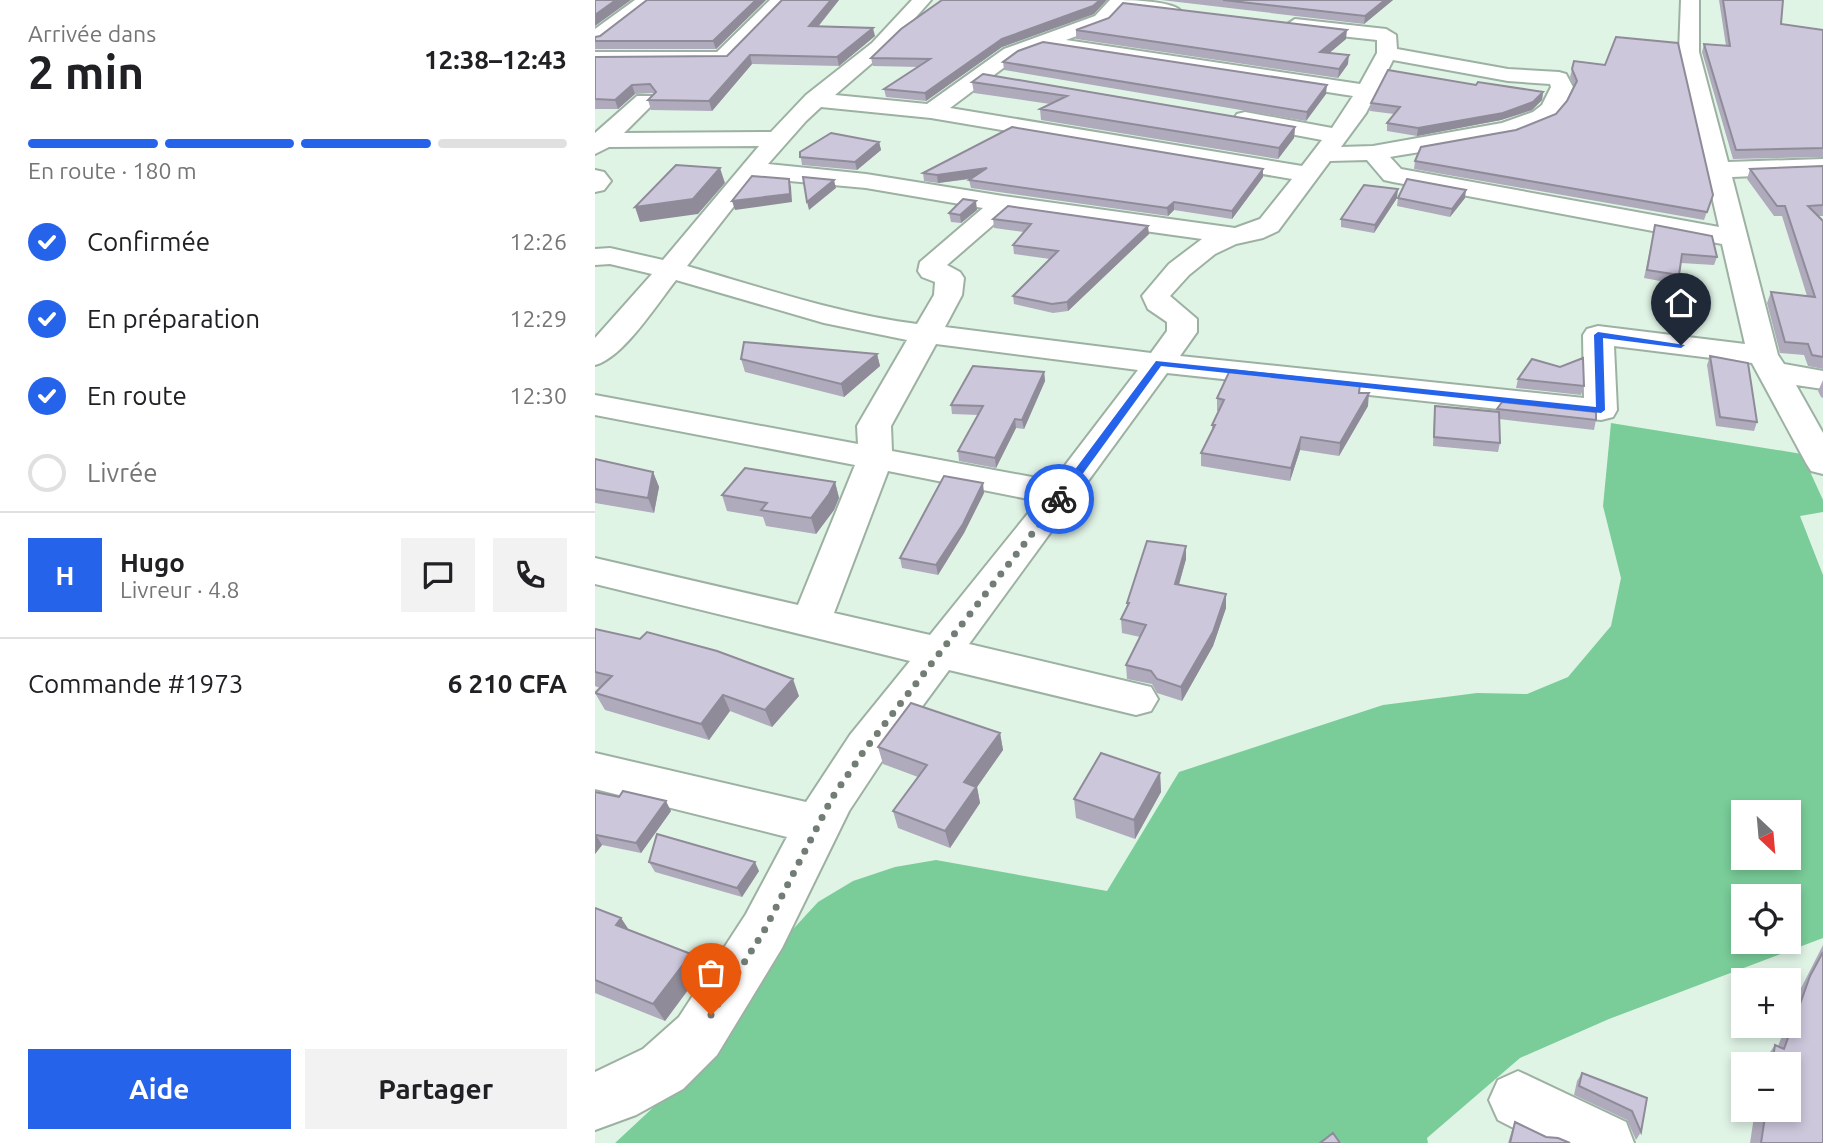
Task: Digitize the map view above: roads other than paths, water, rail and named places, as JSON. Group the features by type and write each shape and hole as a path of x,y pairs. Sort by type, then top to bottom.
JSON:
{"street":[{"path":"595,37 647,0"},
{"path":"595,58 722,58 780,0"},
{"path":"595,356 627,324 777,139 814,100 879,47 922,0"},
{"path":"1690,0 1689,52 1733,238 1767,364 1823,463"},
{"path":"931,111 1011,53 1102,20 1113,1 1197,13"},
{"path":"595,13 624,16"},
{"path":"595,1101 616,1095 663,1069 698,1036 764,931 817,824 866,748 1062,494 1184,326 1177,314 1158,303 1156,296 1174,273 1196,254 1235,236 1261,230 1269,225 1338,136 1367,92 1387,53 1386,35 1275,23"},
{"path":"1039,41 1367,92"},
{"path":"814,100 931,111 1314,164 1443,142 1518,125 1541,117 1551,109 1562,86 1559,78 1509,75 1387,53"},
{"path":"980,75 1008,80"},
{"path":"597,143 645,101"},
{"path":"1229,116 1338,136"},
{"path":"597,143 777,139"},
{"path":"1373,153 1393,175 1733,238"},
{"path":"1718,170 1823,166"},
{"path":"750,170 866,181 1003,204 1235,236"},
{"path":"595,177 599,181 595,185"},
{"path":"811,621 876,459 874,426 948,295 951,282 948,276 932,271 931,266 1003,204"},
{"path":"595,257 620,257 834,317 927,334 1159,363 1601,410 1598,335 1767,364 1823,380"},
{"path":"595,405 1062,494"},
{"path":"595,571 1136,699"},
{"path":"595,771 817,824"},
{"path":"1518,1100 1605,1143"}]}
